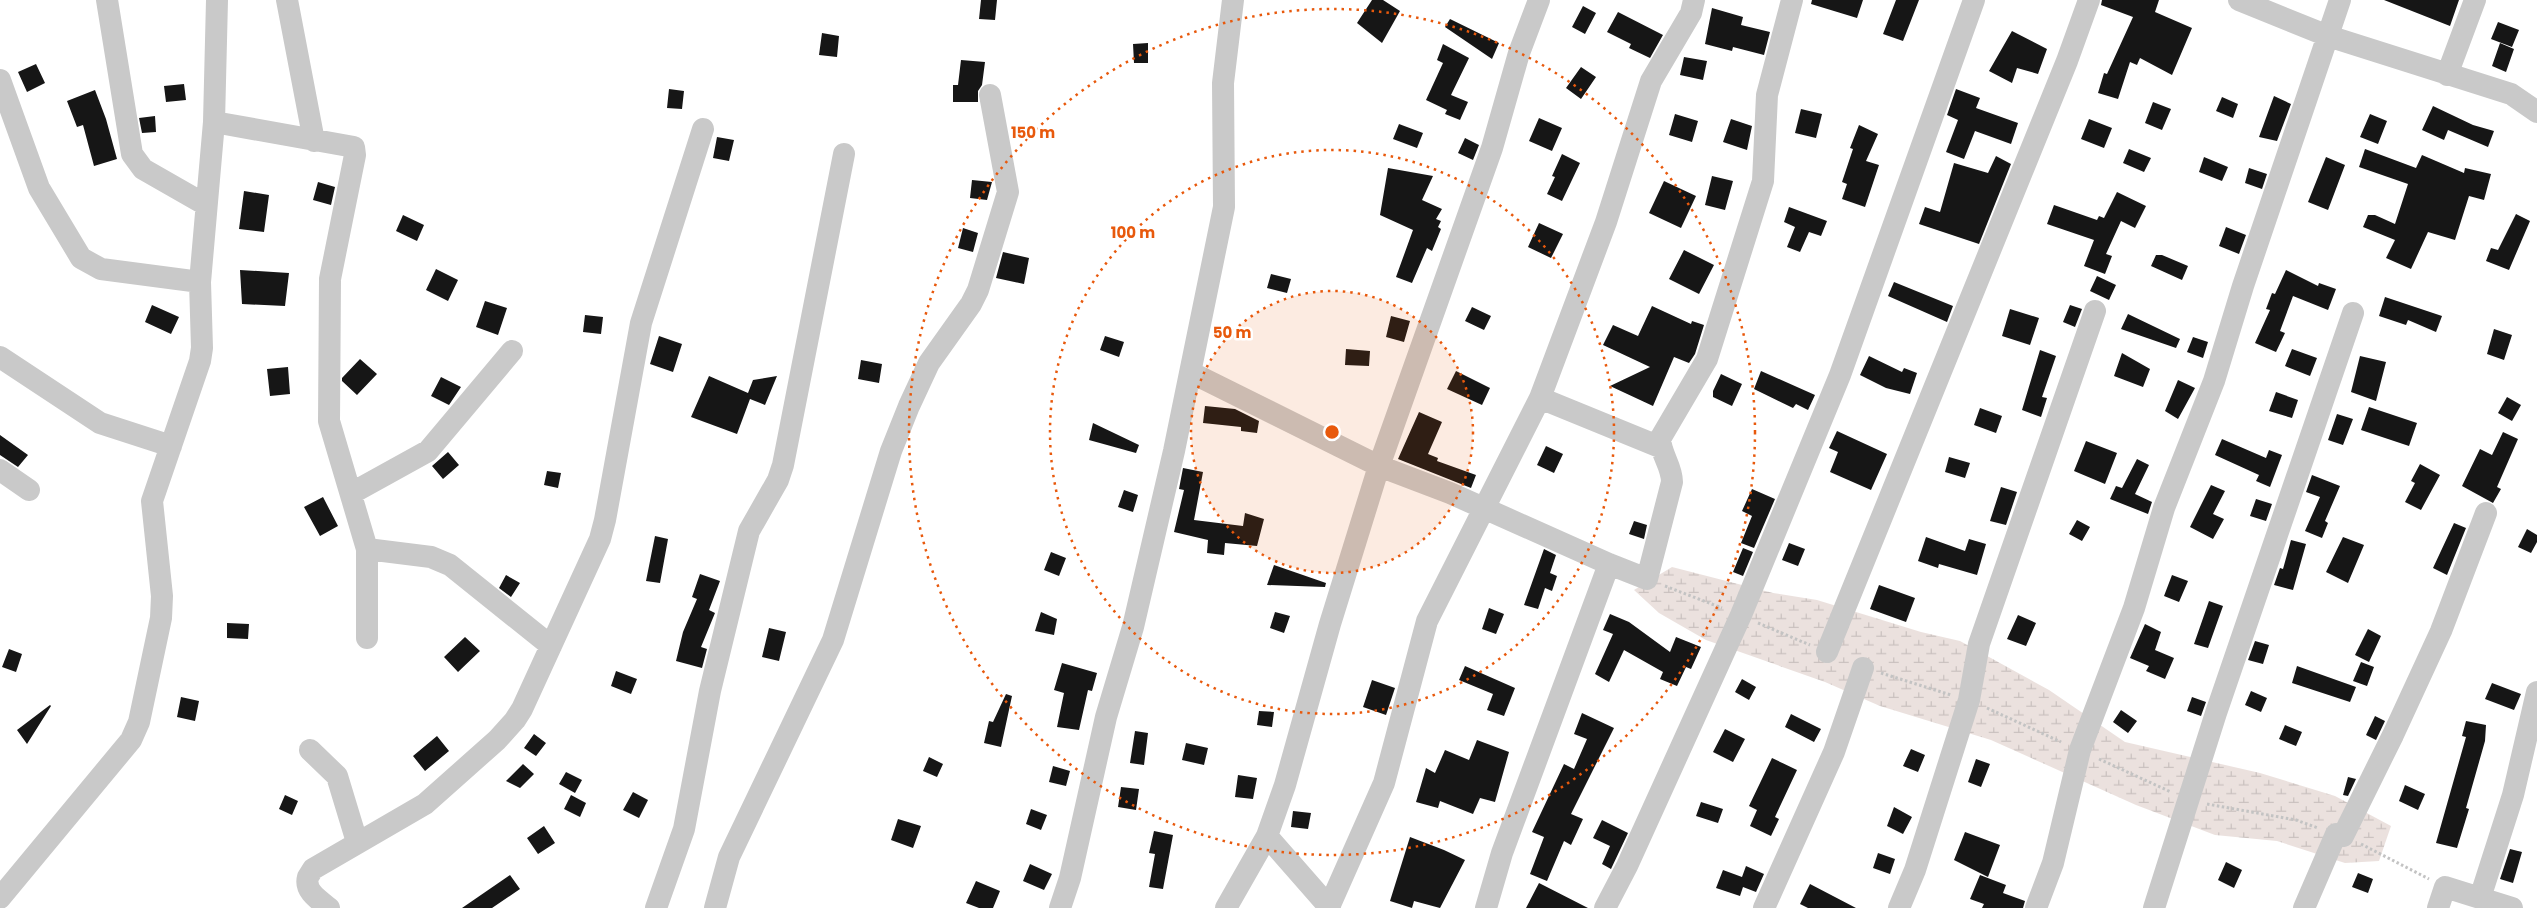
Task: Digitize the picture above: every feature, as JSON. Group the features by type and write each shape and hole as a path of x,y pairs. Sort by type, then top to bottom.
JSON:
{"street":[{"path":"107,0 132,154 143,169 206,205"},
{"path":"0,898 136,731 160,618 162,596 151,506 200,361 202,348 200,282 214,122 217,0"},
{"path":"287,0 314,141"},
{"path":"1060,908 1070,878 1106,717 1133,627 1192,373 1226,197 1223,83 1233,0"},
{"path":"1226,908 1267,836 1285,785 1330,624 1379,466 1492,148 1519,53 1539,0"},
{"path":"1267,836 1329,908 1384,783 1427,622 1540,398 1606,222 1652,81 1691,13 1694,0"},
{"path":"1192,373 1379,466 1485,508 1609,564 1647,579 1672,482 1672,474 1660,447 1660,440 1708,359 1763,182 1767,95 1792,0"},
{"path":"1605,908 1627,866 1741,615 1840,375 1885,244 1974,0"},
{"path":"1827,652 2067,61 2089,0"},
{"path":"2239,0 2328,36 2511,94 2537,112"},
{"path":"2036,908 2053,863 2080,750 2136,603 2164,508 2214,381 2243,286 2340,0"},
{"path":"2447,75 2476,0"},
{"path":"0,80 39,188 81,258 101,269 200,282"},
{"path":"715,908 729,857 837,630 888,460 909,406 929,364 971,304 978,290 1008,192 990,95"},
{"path":"214,122 314,141 348,145 354,148 355,155 330,290 329,420 367,549 367,638"},
{"path":"329,908 313,895 307,881 313,869 425,804 497,740 522,709 602,531 641,323 703,129"},
{"path":"656,908 684,829 710,691 749,531 778,480 783,465 844,154"},
{"path":"1899,908 1915,870 1969,700 1979,644 2096,311"},
{"path":"2154,908 2190,800 2216,712 2353,313"},
{"path":"352,493 428,451 512,350"},
{"path":"0,357 100,423 171,446"},
{"path":"1540,398 1660,447"},
{"path":"0,470 29,490"},
{"path":"2304,908 2339,835 2393,736 2441,631 2486,513"},
{"path":"367,549 431,557 450,565 551,646"},
{"path":"1486,908 1502,852 1609,564"},
{"path":"1764,908 1834,752 1863,668"},
{"path":"2480,898 2513,795 2537,692"},
{"path":"310,750 337,776 357,842"},
{"path":"2442,898 2480,898 2512,908"}],"path":[{"path":"1647,579 1741,615 1827,652"},
{"path":"1863,668 1969,700 2080,750 2132,776 2190,800 2233,810 2296,820 2339,835 2442,898"}],"green space":[{"path":"1672,567 1773,593 1817,600 1921,632 1960,641 2049,690 2125,742 2260,773 2335,796 2391,826 2379,861 2345,863 2277,841 2215,835 2136,805 1991,740 1880,706 1825,682 1706,640 1659,613 1634,590"}],"building":[{"path":"981,0 997,0 995,20 979,19"},
{"path":"1372,0 1383,0 1400,11 1382,43 1357,23"},
{"path":"1812,0 1863,0 1857,18 1811,4"},
{"path":"1896,0 1919,0 1903,41 1883,34"},
{"path":"2102,0 2159,0 2155,12 2192,28 2172,75 2140,58 2137,65 2130,62 2118,99 2098,93 2104,73 2107,74 2133,17 2101,5"},
{"path":"2384,0 2459,0 2450,26"},
{"path":"1583,6 1596,13 1585,34 1572,27"},
{"path":"1712,8 1743,17 1741,25 1770,32 1764,55 1733,47 1732,51 1705,44"},
{"path":"1618,12 1663,35 1650,58 1629,48 1631,44 1607,32"},
{"path":"1450,19 1499,43 1492,59 1445,27"},
{"path":"2498,22 2519,30 2512,47 2491,39"},
{"path":"2012,31 2047,49 2038,74 2017,68 2012,83 1989,71"},
{"path":"822,33 839,36 837,57 819,55"},
{"path":"1148,43 1148,63 1134,63 1133,44"},
{"path":"2500,43 2514,49 2506,72 2492,66"},
{"path":"1443,44 1469,58 1451,95 1468,102 1460,120 1445,114 1447,110 1426,100 1443,63 1437,60"},
{"path":"1684,57 1707,61 1703,80 1680,75"},
{"path":"961,60 985,62 982,85 978,91 978,102 953,102 953,85 958,85"},
{"path":"36,64 45,83 27,92 18,72"},
{"path":"1581,67 1596,77 1581,99 1566,88"},
{"path":"184,84 186,100 166,102 164,86"},
{"path":"669,89 684,91 682,109 667,108"},
{"path":"1956,89 1980,98 1976,108 2018,123 2011,144 1975,131 1964,159 1946,152 1958,120 1947,115"},
{"path":"95,90 106,119 117,159 94,166 83,125 77,127 67,101"},
{"path":"2274,96 2291,104 2277,141 2259,137"},
{"path":"2222,97 2238,104 2233,118 2216,111"},
{"path":"2153,102 2171,109 2162,130 2145,123"},
{"path":"2433,106 2473,125 2494,131 2488,147 2448,130 2444,140 2422,130"},
{"path":"1801,109 1822,114 1816,138 1795,133"},
{"path":"1675,114 1698,121 1692,142 1669,135"},
{"path":"2370,114 2387,121 2378,144 2360,137"},
{"path":"155,116 156,132 142,133 139,118"},
{"path":"1539,118 1562,128 1552,151 1529,141"},
{"path":"1731,119 1752,126 1747,150 1723,142"},
{"path":"2089,119 2112,128 2104,148 2081,139"},
{"path":"1399,124 1423,133 1417,148 1393,139"},
{"path":"1859,125 1878,134 1866,161 1879,165 1865,207 1842,199 1847,184 1842,182 1853,149 1850,148"},
{"path":"717,137 734,140 729,161 713,158"},
{"path":"1465,138 1479,145 1473,160 1458,153"},
{"path":"2129,149 2151,158 2144,172 2123,163"},
{"path":"2365,149 2416,168 2422,155 2464,173 2465,168 2491,174 2484,200 2469,196 2455,240 2428,232 2411,269 2386,258 2395,240 2363,227 2368,215 2375,215 2395,224 2408,184 2359,167"},
{"path":"1562,154 1580,163 1562,201 1547,194 1555,177 1552,176"},
{"path":"1996,156 2011,164 1979,244 1919,224 1925,207 1940,212 1954,163 1988,173"},
{"path":"2204,157 2228,167 2222,181 2199,172"},
{"path":"2326,157 2345,165 2328,210 2308,202"},
{"path":"1388,168 1433,176 1422,200 1442,209 1436,219 1441,221 1438,227 1441,229 1432,251 1427,248 1412,283 1396,277 1413,230 1380,215"},
{"path":"2249,168 2267,174 2262,189 2245,183"},
{"path":"1712,176 1733,181 1725,210 1705,205"},
{"path":"972,180 992,182 987,200 970,198"},
{"path":"1664,181 1696,196 1681,228 1649,213"},
{"path":"318,182 335,187 331,205 313,200"},
{"path":"244,191 269,195 264,232 239,229"},
{"path":"2117,192 2146,206 2135,228 2121,221 2106,254 2112,256 2105,274 2084,266 2094,240 2047,224 2054,205 2097,220 2099,216 2104,218"},
{"path":"1789,207 1827,221 1821,236 1809,232 1800,252 1787,247 1795,227 1784,222"},
{"path":"2516,214 2530,221 2509,270 2486,261 2491,248 2498,250"},
{"path":"403,215 424,225 417,241 396,231"},
{"path":"1539,223 1563,234 1551,258 1528,247"},
{"path":"2226,227 2246,235 2239,254 2219,246"},
{"path":"963,228 978,233 973,252 958,248"},
{"path":"1684,250 1714,265 1699,294 1669,279"},
{"path":"1003,252 1029,258 1024,284 996,278"},
{"path":"2156,255 2162,255 2188,266 2182,280 2151,266"},
{"path":"436,269 458,280 448,301 426,290"},
{"path":"240,270 289,273 285,306 242,304"},
{"path":"2286,270 2318,286 2319,283 2336,289 2328,310 2293,296 2280,331 2285,333 2276,352 2255,343 2270,310 2266,309 2272,293 2275,294"},
{"path":"1271,274 1291,279 1287,293 1267,288"},
{"path":"2097,276 2116,285 2109,300 2090,291"},
{"path":"1894,282 1953,306 1947,322 1888,296"},
{"path":"2385,297 2442,316 2436,332 2408,320 2406,325 2379,316"},
{"path":"485,301 507,308 498,335 476,327"},
{"path":"152,305 179,317 171,334 145,322"},
{"path":"2070,305 2082,309 2075,327 2063,322"},
{"path":"1652,306 1691,324 1692,321 1704,325 1695,354 1689,363 1674,357 1653,406 1610,386 1650,367 1603,345 1613,325 1638,336"},
{"path":"1472,307 1491,316 1484,330 1465,321"},
{"path":"2010,309 2039,318 2030,345 2002,336"},
{"path":"2128,314 2180,339 2176,348 2121,329"},
{"path":"585,315 603,317 601,334 583,332"},
{"path":"1391,316 1410,321 1404,342 1386,337"},
{"path":"2494,329 2512,335 2504,360 2487,354"},
{"path":"659,336 682,344 673,372 650,364"},
{"path":"1105,336 1124,342 1119,357 1100,350"},
{"path":"2193,337 2208,342 2203,358 2187,352"},
{"path":"1346,349 1370,351 1369,366 1345,365"},
{"path":"2292,349 2317,358 2310,376 2285,366"},
{"path":"2040,350 2056,356 2042,397 2047,398 2041,417 2022,410"},
{"path":"2122,353 2150,369 2143,387 2114,376"},
{"path":"1869,356 1902,372 1904,368 1917,373 1910,394 1886,388 1860,375"},
{"path":"2360,356 2386,362 2376,401 2351,392"},
{"path":"360,359 377,374 357,395 342,381 342,378"},
{"path":"861,360 882,364 879,383 858,379"},
{"path":"288,367 290,394 270,396 267,369"},
{"path":"1456,371 1490,388 1482,405 1447,389"},
{"path":"1761,371 1815,395 1808,410 1796,404 1793,408 1754,389"},
{"path":"1721,374 1742,384 1732,406 1713,397 1713,391"},
{"path":"709,376 748,393 753,380 777,376 765,405 750,399 737,434 691,417"},
{"path":"441,377 461,387 449,405 431,396"},
{"path":"2178,380 2195,388 2178,419 2165,411"},
{"path":"2276,392 2298,400 2292,418 2269,411"},
{"path":"2507,397 2521,405 2512,421 2498,413"},
{"path":"1205,406 1235,409 1259,421 1257,433 1241,431 1241,427 1203,423"},
{"path":"2369,407 2417,423 2409,446 2361,430"},
{"path":"1980,408 2002,416 1996,433 1974,425"},
{"path":"1419,412 1442,422 1428,454 1438,458 1437,461 1476,475 1471,488 1398,459"},
{"path":"2337,414 2353,419 2343,445 2328,440"},
{"path":"1093,423 1139,445 1136,453 1089,440"},
{"path":"1837,431 1887,454 1871,490 1830,472 1838,452 1829,448"},
{"path":"2503,432 2518,439 2497,487 2501,489 2493,503 2462,486 2480,449 2492,455"},
{"path":"0,435 28,455 18,467 0,455"},
{"path":"2222,439 2266,458 2269,450 2282,455 2270,487 2256,481 2259,475 2215,455"},
{"path":"2086,441 2117,453 2105,484 2074,471"},
{"path":"1546,446 1563,454 1554,473 1537,465"},
{"path":"448,452 459,465 443,479 432,466"},
{"path":"1949,457 1970,463 1965,478 1945,472"},
{"path":"2137,459 2149,465 2135,494 2152,502 2148,514 2110,499 2116,486 2122,488"},
{"path":"2420,464 2440,475 2421,510 2405,502 2415,483 2411,481"},
{"path":"1183,468 1203,472 1194,520 1243,526 1245,513 1264,519 1257,546 1225,543 1224,555 1207,553 1208,540 1174,532 1184,490 1179,489"},
{"path":"547,471 561,473 558,488 544,485"},
{"path":"2312,475 2340,486 2325,521 2328,523 2322,538 2305,531 2320,497 2306,492"},
{"path":"2211,485 2225,491 2213,514 2224,519 2213,539 2190,527"},
{"path":"2001,487 2017,492 2006,525 1990,521"},
{"path":"1752,489 1775,499 1754,548 1741,543 1752,516 1742,511"},
{"path":"1124,490 1138,495 1133,512 1118,507"},
{"path":"323,497 338,526 320,536 304,507"},
{"path":"2256,499 2272,504 2266,521 2250,516"},
{"path":"2077,520 2090,527 2082,541 2069,534"},
{"path":"1634,521 1647,525 1644,539 1629,534"},
{"path":"2454,523 2466,528 2447,575 2433,568"},
{"path":"2527,529 2537,535 2537,542 2531,553 2518,547"},
{"path":"655,536 668,539 660,583 646,581"},
{"path":"1926,537 1965,551 1969,539 1986,544 1977,575 1939,564 1938,568 1918,561"},
{"path":"2343,537 2364,545 2348,583 2326,572"},
{"path":"2291,540 2306,544 2293,590 2274,585 2280,568 2283,569"},
{"path":"1789,543 1805,549 1798,566 1782,560"},
{"path":"1743,548 1753,552 1743,576 1733,572"},
{"path":"1544,549 1556,555 1550,573 1557,576 1552,591 1545,588 1538,609 1524,605"},
{"path":"1051,552 1066,558 1059,576 1044,570"},
{"path":"1274,565 1326,583 1325,587 1267,585"},
{"path":"700,574 720,581 709,610 715,613 701,647 707,649 702,668 676,661 683,632 697,599 692,597"},
{"path":"506,575 520,583 511,597 499,588"},
{"path":"2172,575 2188,581 2179,602 2164,596"},
{"path":"1879,585 1915,598 1906,622 1870,609"},
{"path":"2209,601 2223,606 2208,648 2194,644"},
{"path":"1489,608 1504,614 1496,634 1482,629"},
{"path":"1041,612 1057,619 1054,635 1035,631"},
{"path":"1275,612 1290,616 1284,633 1270,628"},
{"path":"1610,614 1629,622 1670,652 1676,637 1701,647 1691,669 1686,667 1677,686 1660,679 1663,672 1624,650 1609,682 1595,674 1613,634 1603,630"},
{"path":"2018,615 2036,623 2026,646 2007,639"},
{"path":"227,623 249,624 248,639 227,638"},
{"path":"2145,624 2161,632 2155,650 2174,658 2165,679 2146,671 2149,666 2130,658"},
{"path":"769,628 786,632 779,661 762,657"},
{"path":"2368,629 2381,636 2369,662 2355,655"},
{"path":"465,637 480,651 458,672 444,657"},
{"path":"2255,641 2269,645 2263,664 2248,660"},
{"path":"9,649 22,654 16,672 2,667"},
{"path":"2361,662 2374,667 2367,686 2353,681"},
{"path":"1062,663 1097,673 1092,691 1088,690 1079,730 1057,727 1064,693 1054,690"},
{"path":"1465,666 1515,688 1504,716 1487,710 1493,694 1459,680"},
{"path":"2297,666 2356,687 2350,702 2292,683"},
{"path":"616,671 637,679 631,694 611,686"},
{"path":"1742,679 1756,687 1749,700 1735,692"},
{"path":"1372,680 1395,688 1386,715 1363,707"},
{"path":"2492,683 2521,694 2514,710 2485,699"},
{"path":"2251,691 2267,698 2261,712 2245,705"},
{"path":"1006,694 1012,696 1001,747 984,743 989,721 993,722"},
{"path":"181,697 199,701 195,721 177,717"},
{"path":"2192,697 2206,702 2201,716 2187,711"},
{"path":"51,706 27,744 17,730"},
{"path":"2121,710 2137,721 2128,733 2113,722"},
{"path":"1259,711 1274,712 1272,727 1257,725"},
{"path":"1582,713 1614,728 1571,814 1583,819 1571,845 1564,841 1547,881 1530,874 1544,837 1532,832 1564,764 1574,769 1587,739 1574,734"},
{"path":"1791,714 1821,729 1814,742 1785,727"},
{"path":"2375,716 2385,721 2376,740 2366,735"},
{"path":"2466,721 2486,725 2485,741 2466,808 2469,809 2457,848 2436,843 2466,737 2462,736"},
{"path":"2285,725 2302,732 2296,746 2279,739"},
{"path":"1725,729 1745,739 1733,762 1713,752"},
{"path":"1135,731 1148,733 1144,765 1130,763"},
{"path":"534,734 546,743 536,756 524,748"},
{"path":"437,736 449,751 425,771 413,756"},
{"path":"1477,740 1509,752 1495,802 1480,798 1473,814 1440,801 1438,808 1416,802 1426,768 1435,773 1445,750 1469,760"},
{"path":"1186,743 1208,748 1204,765 1182,760"},
{"path":"1911,749 1925,755 1918,772 1903,766"},
{"path":"929,757 943,764 937,777 923,771"},
{"path":"1772,758 1797,770 1775,817 1779,819 1771,836 1750,826 1757,810 1749,806"},
{"path":"1976,759 1990,764 1981,787 1968,782"},
{"path":"523,764 534,774 520,788 506,781"},
{"path":"1053,766 1070,771 1066,786 1049,782"},
{"path":"566,772 582,780 575,793 559,784"},
{"path":"1238,775 1257,778 1253,799 1235,797"},
{"path":"2348,777 2356,779 2348,796 2343,795"},
{"path":"2405,785 2425,794 2418,810 2399,801"},
{"path":"1121,787 1139,789 1136,810 1118,807"},
{"path":"633,792 648,800 639,818 623,810"},
{"path":"285,795 298,801 292,815 279,809"},
{"path":"571,795 586,803 580,817 564,809"},
{"path":"1701,802 1723,809 1718,823 1696,816"},
{"path":"1894,807 1912,817 1903,834 1887,826"},
{"path":"1031,809 1047,815 1041,830 1026,824"},
{"path":"1293,811 1311,813 1308,829 1291,827"},
{"path":"898,819 921,826 913,848 891,840"},
{"path":"1602,820 1628,833 1611,869 1602,864 1610,846 1593,838"},
{"path":"544,826 555,843 538,854 527,838"},
{"path":"1154,831 1173,835 1163,889 1149,887 1155,854 1149,853"},
{"path":"1965,832 2000,845 1988,877 1954,860"},
{"path":"1410,837 1465,860 1440,908 1414,901 1412,908 1390,901"},
{"path":"2510,849 2522,852 2513,883 2500,879"},
{"path":"1878,853 1895,859 1890,874 1873,868"},
{"path":"2226,862 2242,870 2234,888 2218,880"},
{"path":"1030,864 1052,874 1044,890 1023,881"},
{"path":"1746,866 1764,874 1756,892 1743,887 1740,896 1716,888 1723,870 1742,877"},
{"path":"2358,873 2373,879 2368,893 2352,887"},
{"path":"510,875 520,889 492,908 462,908"},
{"path":"1980,875 2006,885 2003,893 2025,901 2023,908 1982,908 1984,904 1970,899"},
{"path":"976,881 1000,891 993,908 979,908 966,903"},
{"path":"1539,883 1588,908 1526,908"},
{"path":"1810,884 1856,908 1808,908 1800,904"}]}
